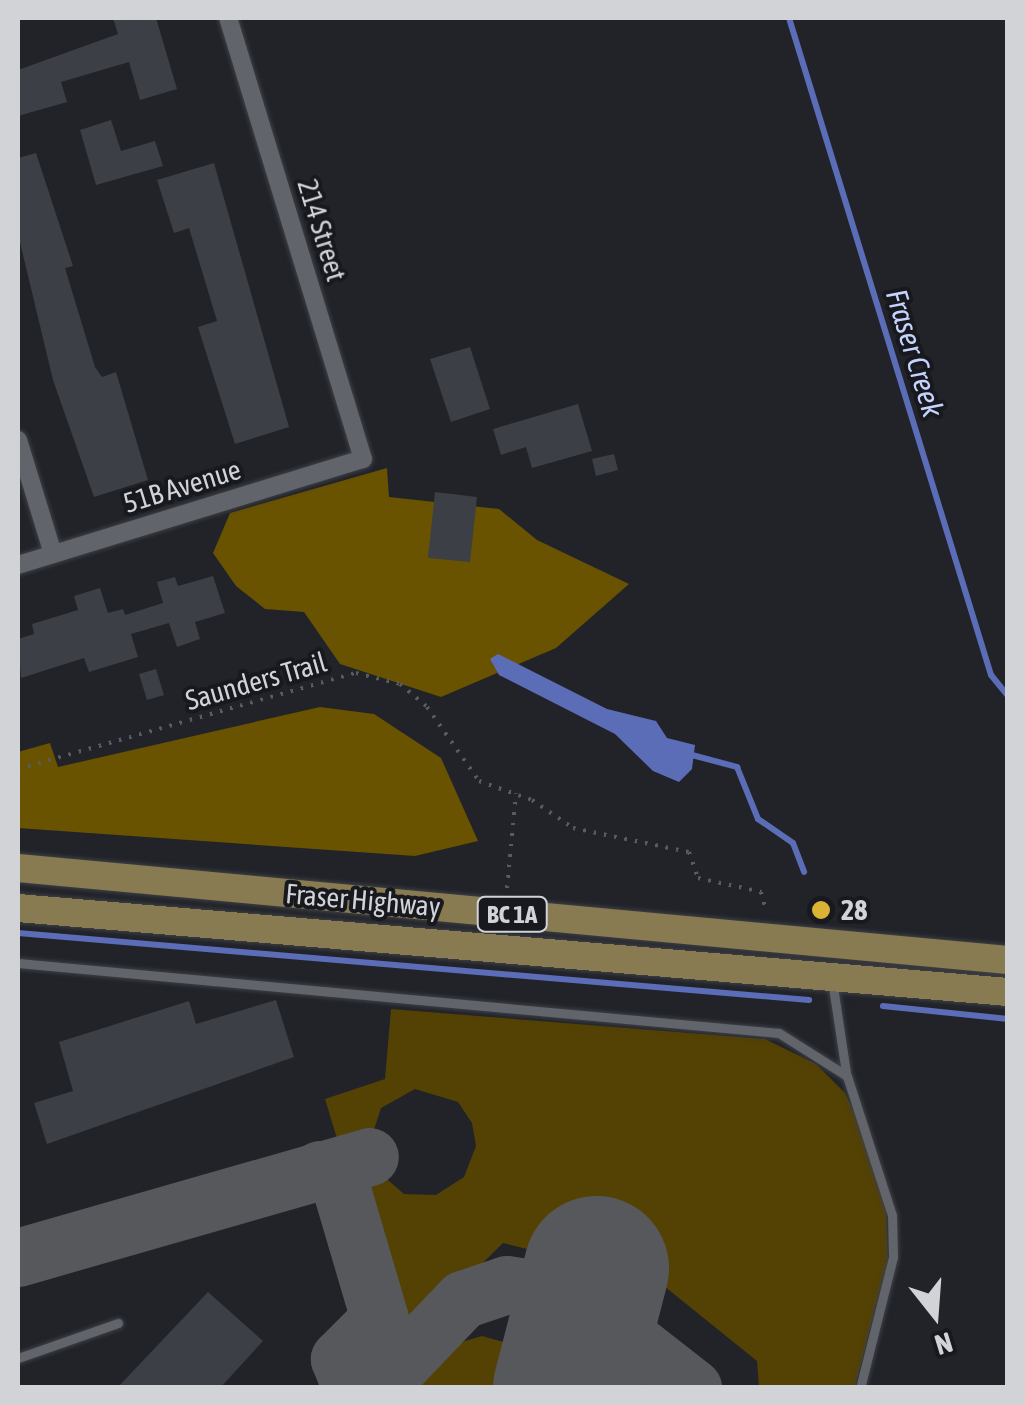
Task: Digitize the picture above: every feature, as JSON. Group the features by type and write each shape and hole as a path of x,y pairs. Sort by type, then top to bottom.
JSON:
{"main road":[{"name":"Fraser Highway","path":"18,868 1008,960"},
{"name":"Fraser Highway","path":"18,908 832,974 1008,992"}],"street":[{"name":"214 Street","path":"228,18 363,459"},
{"path":"18,440 53,554"},
{"name":"51B Avenue","path":"18,565 363,459"}],"lane":[{"path":"18,964 766,1029 831,1060 847,1076"},
{"path":"832,974 838,1048 894,1236 860,1388"},
{"path":"18,1358 118,1322"}],"path":[{"name":"Saunders Trail","path":"18,769 356,673 400,684 427,706 478,781 516,793 573,828 689,852 698,878 761,892 766,916"},
{"path":"507,893 516,793"}],"shaded area":[{"path":"387,468 389,497 499,509 537,540 629,584 556,648 441,697 340,664 304,612 265,609 236,586 213,553 230,513"},
{"path":"320,707 374,714 441,758 478,841 415,856 18,828 18,752 50,743 58,767"},
{"path":"391,1009 765,1039 816,1064 845,1093 860,1124 886,1208 888,1260 855,1387 759,1387 757,1361 659,1282 503,1243 412,1333 395,1325 354,1178 375,1169 404,1194 436,1195 464,1177 476,1146 472,1123 458,1102 415,1089 381,1108 368,1148 342,1155 325,1099 385,1079"},
{"path":"482,1336 515,1345 531,1375 528,1387 407,1387 441,1348"},
{"path":"636,1373 657,1378 672,1387 611,1387"}],"water":[{"path":"498,654 607,709 656,721 667,738 695,745 692,769 679,782 653,771 615,734 499,675 490,659"}],"building":[{"path":"113,18 156,18 177,89 140,100 129,62 61,82 67,102 18,116 18,70 118,34"},
{"path":"111,120 121,151 155,141 163,166 96,185 80,130"},
{"path":"36,153 73,266 65,268 95,367 102,377 116,372 148,480 94,497 53,380 18,234 18,158"},
{"path":"214,163 289,427 235,444 198,327 217,321 189,228 174,233 157,180"},
{"path":"470,347 490,409 451,422 430,359"},
{"path":"578,404 592,451 532,468 526,447 501,455 493,429"},
{"path":"614,454 618,470 596,476 592,459"},
{"path":"435,492 477,497 470,562 428,558"},
{"path":"213,576 225,613 195,622 200,639 177,647 169,623 131,634 138,657 89,672 84,658 21,678 18,639 34,634 32,624 78,610 74,596 100,588 108,613 123,609 125,615 163,603 157,582 175,577 178,586"},
{"path":"156,669 164,695 147,700 139,674"},
{"path":"276,1000 294,1057 47,1144 34,1103 73,1091 59,1042 189,1001 196,1024"},
{"path":"208,1292 263,1341 220,1388 117,1388"}],"waterway":[{"name":"Fraser Creek","path":"789,18 991,675 1008,696"},
{"path":"692,755 737,767 758,819 793,843 804,872"},
{"path":"18,933 809,1000"},
{"path":"883,1006 1008,1019"}],"taxiway":[{"path":"18,1258 370,1157"},
{"path":"320,1170 337,1173 380,1319 340,1359 351,1388"},
{"path":"379,1388 463,1300 507,1285 539,1290 565,1310 572,1359"},
{"path":"572,1359 594,1334 620,1331 693,1388"}],"runway":[{"path":"565,1388 596,1268"}],"place":[{"name":"28","path":"821,910"}]}
